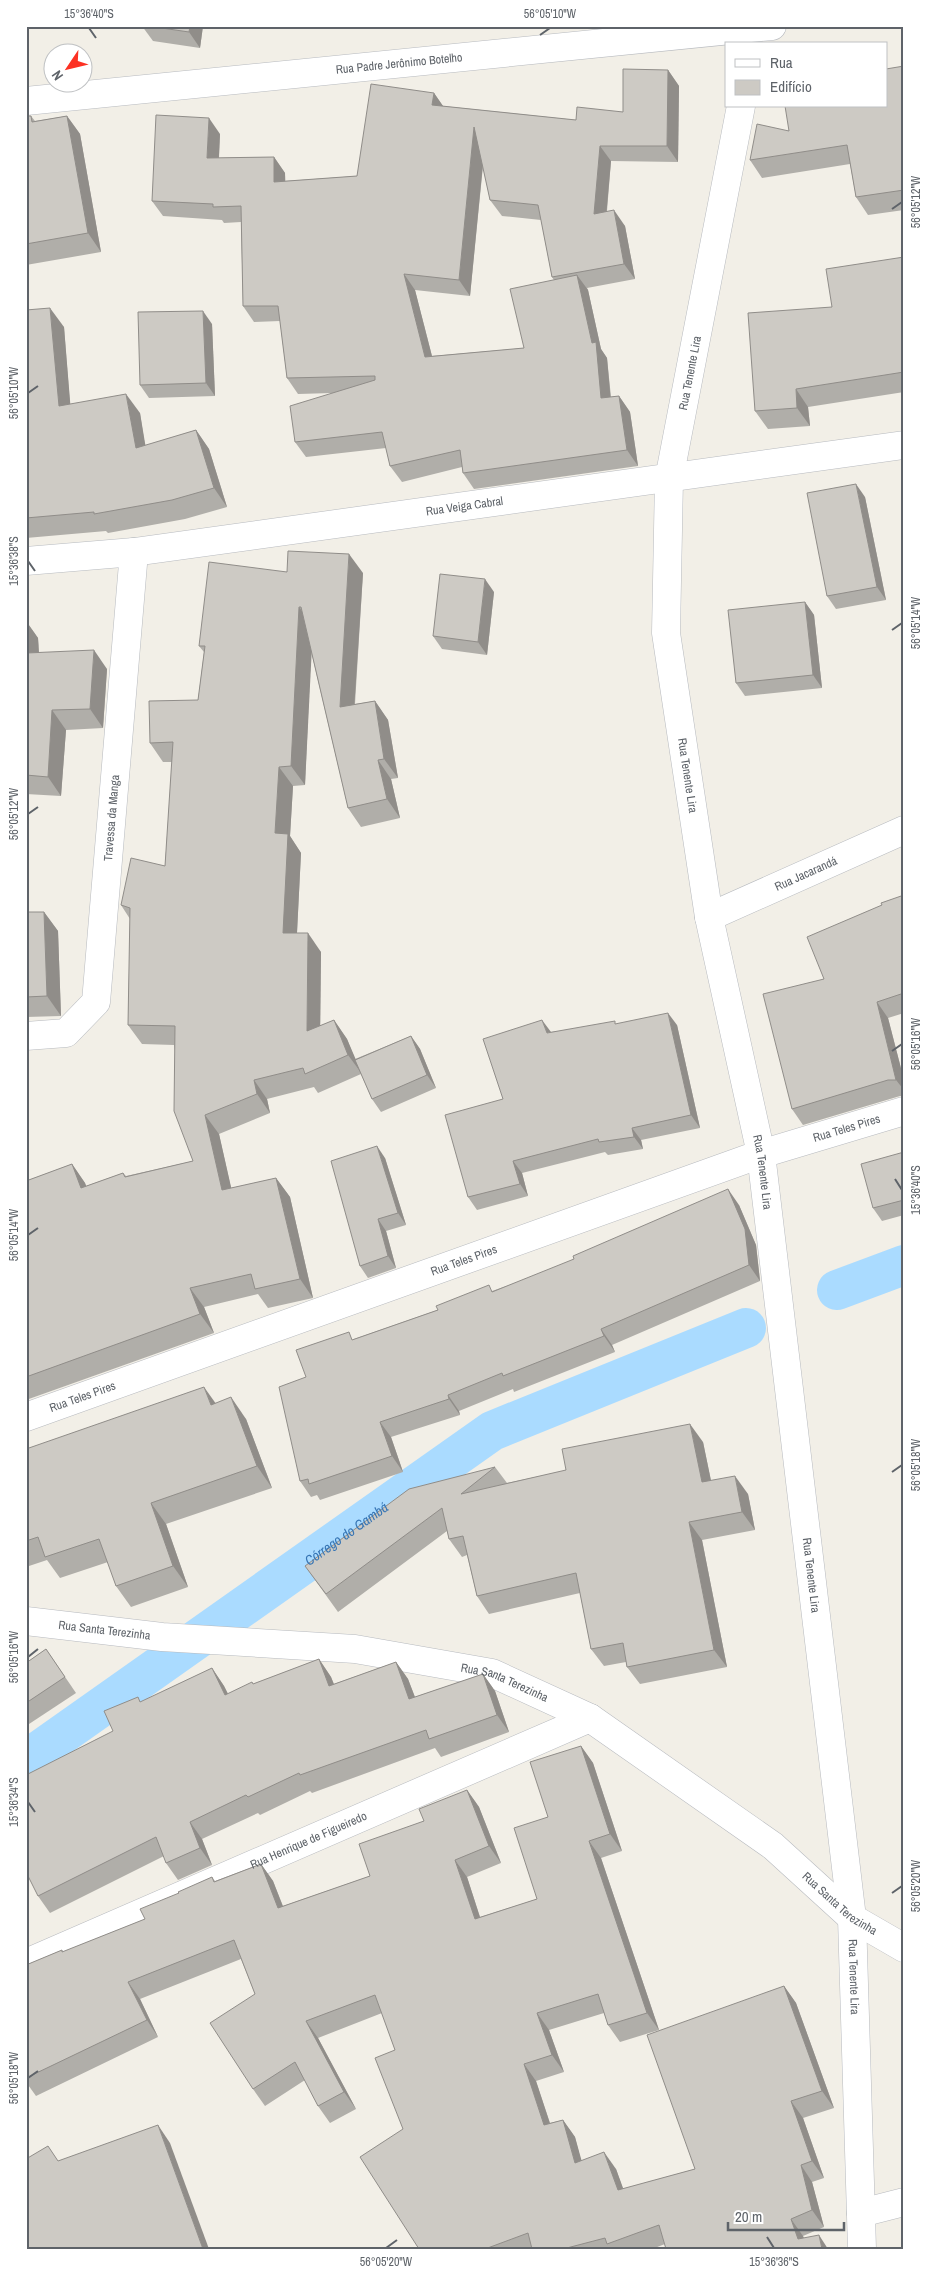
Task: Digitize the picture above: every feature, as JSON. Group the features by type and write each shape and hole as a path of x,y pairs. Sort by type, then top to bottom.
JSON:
{"street":[{"name":"Rua Padre Jerônimo Botelho","path":"26,101 759,31"},
{"name":"Rua Tenente Lira","path":"741,108 669,479 666,633 709,917 761,1154 852,1918 862,2249"},
{"name":"Rua Veiga Cabral","path":"26,561 134,552 904,445"},
{"name":"Travessa da Manga","path":"26,1036 66,1033 96,1002 134,552"},
{"name":"Rua Jacarandá","path":"709,917 904,830"},
{"name":"Rua Teles Pires","path":"26,1417 761,1154 904,1110"},
{"name":"Rua Santa Terezinha","path":"26,1621 162,1637 355,1649 492,1673 590,1718 773,1846 852,1918 904,1948"},
{"name":"Rua Henrique de Figueiredo","path":"26,1963 590,1718"},
{"path":"861,2212 904,2202"}],"building":[{"path":"148,26 190,26 189,32"},
{"path":"904,66 904,190 856,197 847,145 750,160 757,124 789,131 785,108 888,108 888,69"},
{"path":"623,69 668,70 667,146 600,146 594,214 614,210 624,264 552,277 538,205 490,200 474,127 459,280 404,274 425,357 524,348 510,289 577,275 592,343 596,342 601,398 619,396 627,450 463,473 460,450 390,466 382,432 295,442 290,406 375,380 375,376 287,378 278,306 243,306 241,206 213,207 213,204 152,201 156,115 209,118 207,158 274,157 274,182 357,176 371,84 434,93 432,105 576,120 577,107 623,112"},
{"path":"26,116 31,116 32,122 67,116 88,233 26,244"},
{"path":"904,257 904,372 796,389 797,408 755,411 748,313 832,307 826,269"},
{"path":"50,308 59,406 126,394 136,448 196,430 214,488 172,500 94,514 94,512 26,518 26,310"},
{"path":"203,311 206,383 140,385 138,312"},
{"path":"856,484 877,587 827,596 807,493"},
{"path":"288,551 349,554 340,707 375,701 384,759 378,760 387,799 348,808 301,607 299,607 291,766 279,767 275,833 288,834 283,933 308,933 307,1031 334,1020 348,1055 305,1074 303,1068 254,1080 257,1094 205,1115 222,1190 276,1178 300,1279 255,1289 251,1274 190,1288 200,1314 26,1377 26,1181 72,1164 81,1188 123,1173 125,1177 193,1161 174,1111 175,1026 128,1025 130,908 121,905 131,858 165,866 173,742 150,743 149,701 198,700 205,646 199,646 209,562 287,572"},
{"path":"440,574 485,579 478,642 433,636"},
{"path":"805,602 813,675 736,683 728,610"},
{"path":"26,646 27,653 94,650 90,709 52,710 48,777 26,775"},
{"path":"904,895 904,993 877,1002 896,1080 888,1080 792,1109 763,994 824,979 807,937 882,905 881,903"},
{"path":"26,912 44,912 47,996 26,997"},
{"path":"668,1013 691,1115 632,1128 634,1137 599,1142 598,1139 513,1161 520,1184 468,1197 445,1115 503,1099 483,1039 542,1020 547,1033 615,1021 615,1024"},
{"path":"411,1036 427,1075 372,1099 355,1060"},
{"path":"377,1146 398,1213 378,1219 388,1256 360,1266 331,1161"},
{"path":"904,1152 904,1200 873,1208 861,1164"},
{"path":"728,1189 745,1229 749,1265 601,1329 604,1336 503,1376 502,1373 448,1395 449,1399 380,1422 392,1456 309,1484 308,1479 300,1481 279,1387 306,1377 296,1350 349,1332 352,1340 438,1310 436,1306 489,1285 492,1292 574,1259 573,1256"},
{"path":"204,1387 211,1405 231,1397 257,1466 151,1503 173,1566 116,1586 99,1539 45,1557 38,1537 26,1541 26,1449"},
{"path":"690,1424 702,1482 735,1476 742,1512 689,1522 714,1650 627,1667 623,1643 591,1649 576,1573 477,1596 463,1536 449,1539 442,1508 326,1594 305,1566 409,1489 495,1467 461,1494 566,1470 562,1449"},
{"path":"46,1649 65,1677 26,1703 26,1663"},
{"path":"319,1659 329,1686 396,1662 409,1699 483,1674 497,1715 429,1739 426,1730 300,1775 299,1773 248,1797 246,1795 190,1822 200,1848 166,1863 156,1837 38,1896 26,1872 26,1775 113,1731 104,1711 138,1697 140,1702 212,1668 225,1695 252,1682 253,1684"},
{"path":"581,1746 610,1834 589,1841 647,2013 608,2025 598,1994 537,2013 552,2055 524,2064 544,2125 563,2120 575,2163 604,2152 618,2190 695,2169 647,2035 784,1986 822,2091 791,2101 812,2161 801,2165 812,2210 791,2219 798,2239 819,2235 822,2249 666,2249 659,2225 607,2244 605,2238 563,2249 532,2249 528,2233 485,2249 419,2249 360,2157 403,2129 375,2058 395,2050 375,1995 306,2021 344,2092 318,2106 295,2062 253,2089 210,2023 255,1994 234,1940 128,1982 147,2020 26,2078 26,1965 145,1919 140,1909 212,1877 214,1882 261,1864 278,1908 370,1876 359,1844 424,1821 419,1809 467,1790 489,1846 455,1860 475,1919 537,1899 514,1828 548,1817 530,1762"},
{"path":"158,2125 203,2249 26,2249 26,2159 48,2146 58,2161"}],"waterway":[{"name":"Córrego do Gambá","path":"837,1290 904,1265"},
{"name":"Córrego do Gambá","path":"26,1760 492,1431 746,1328"}]}
